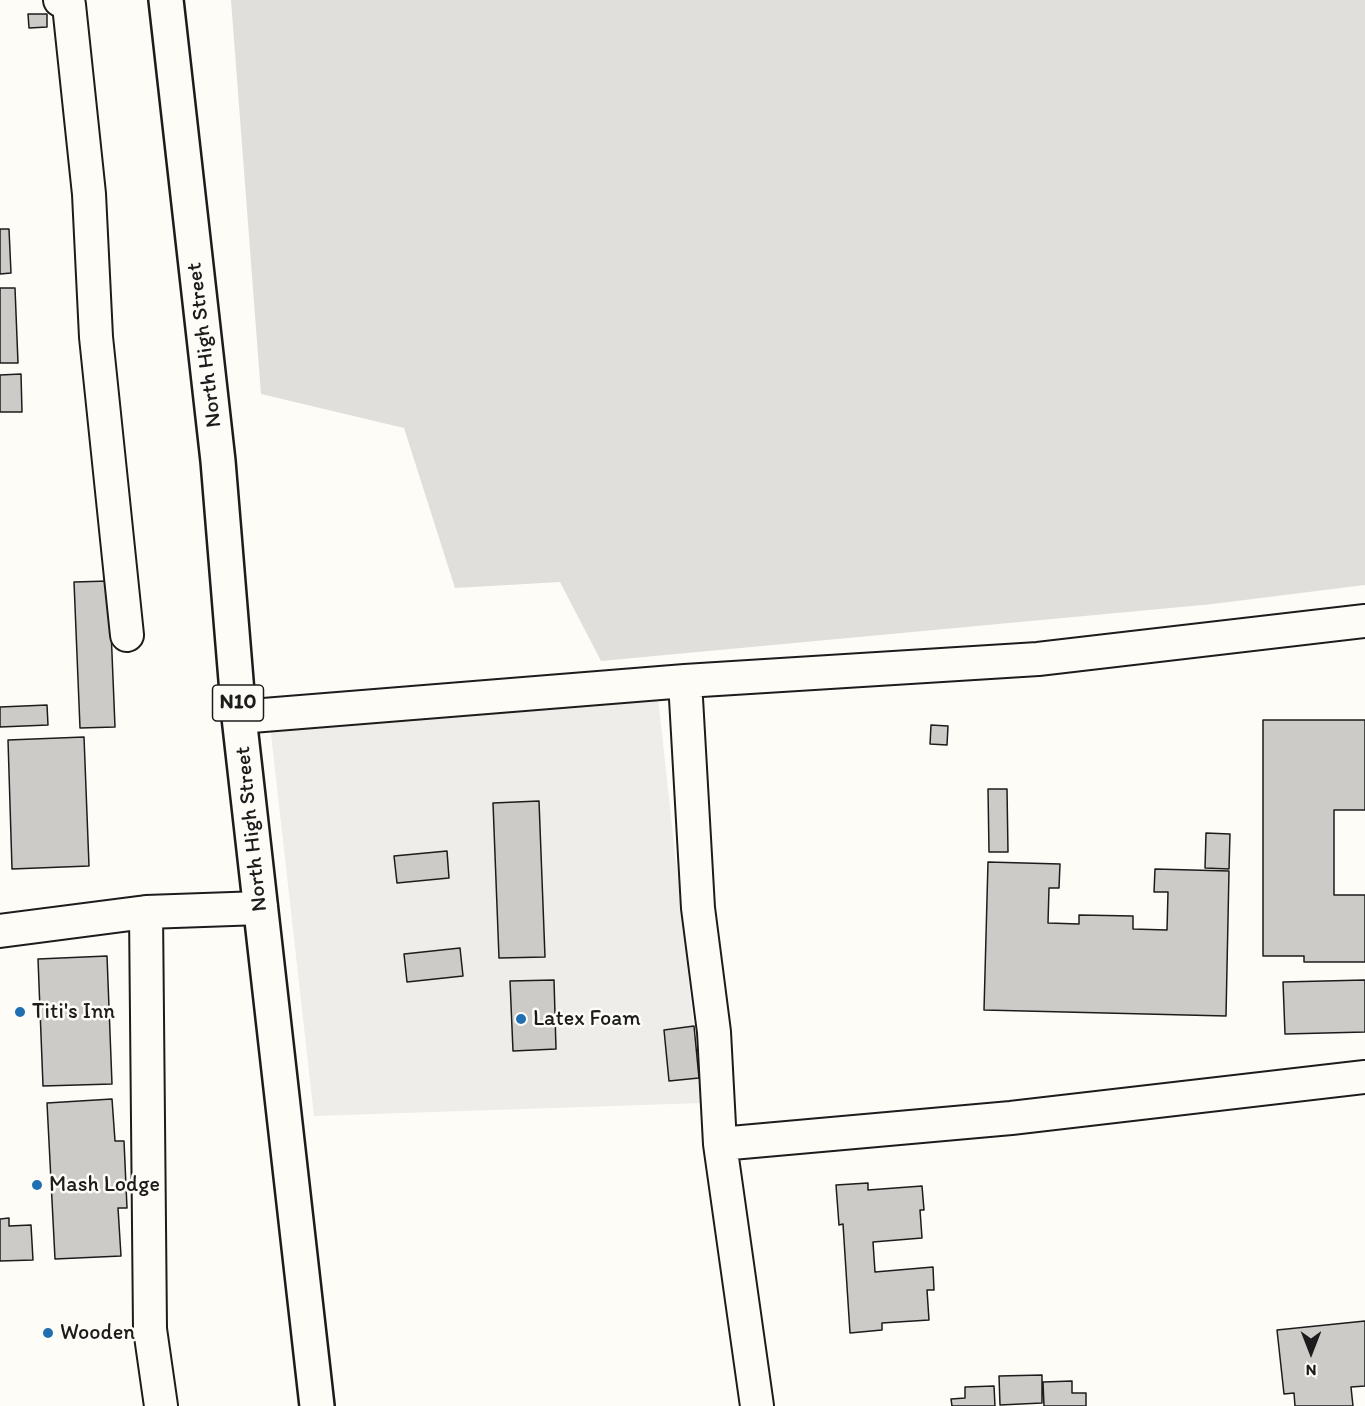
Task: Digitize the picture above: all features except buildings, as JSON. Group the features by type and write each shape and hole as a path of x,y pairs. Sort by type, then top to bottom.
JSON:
{"highway":[{"name":"North High Street","path":"166,0 218,461 240,717 317,1406"}],"street":[{"path":"66,2 89,194 96,337 127,635"},
{"path":"240,717 685,681 1038,659 1365,621"},
{"path":"685,681 698,908 714,1032 720,1144 757,1406"},
{"path":"0,931 146,912 261,908"},
{"path":"146,912 150,1329 161,1406"},
{"path":"720,1144 1011,1118 1365,1077"}],"shaded area":[{"path":"231,0 1365,0 1365,585 1213,604 601,661 560,582 455,588 404,428 261,394"},
{"path":"658,697 702,1103 314,1116 270,725"}],"place":[{"name":"Titi's Inn","path":"20,1012"},
{"name":"Latex Foam","path":"521,1019"},
{"name":"Mash Lodge","path":"37,1185"},
{"name":"Wooden","path":"48,1333"}]}
